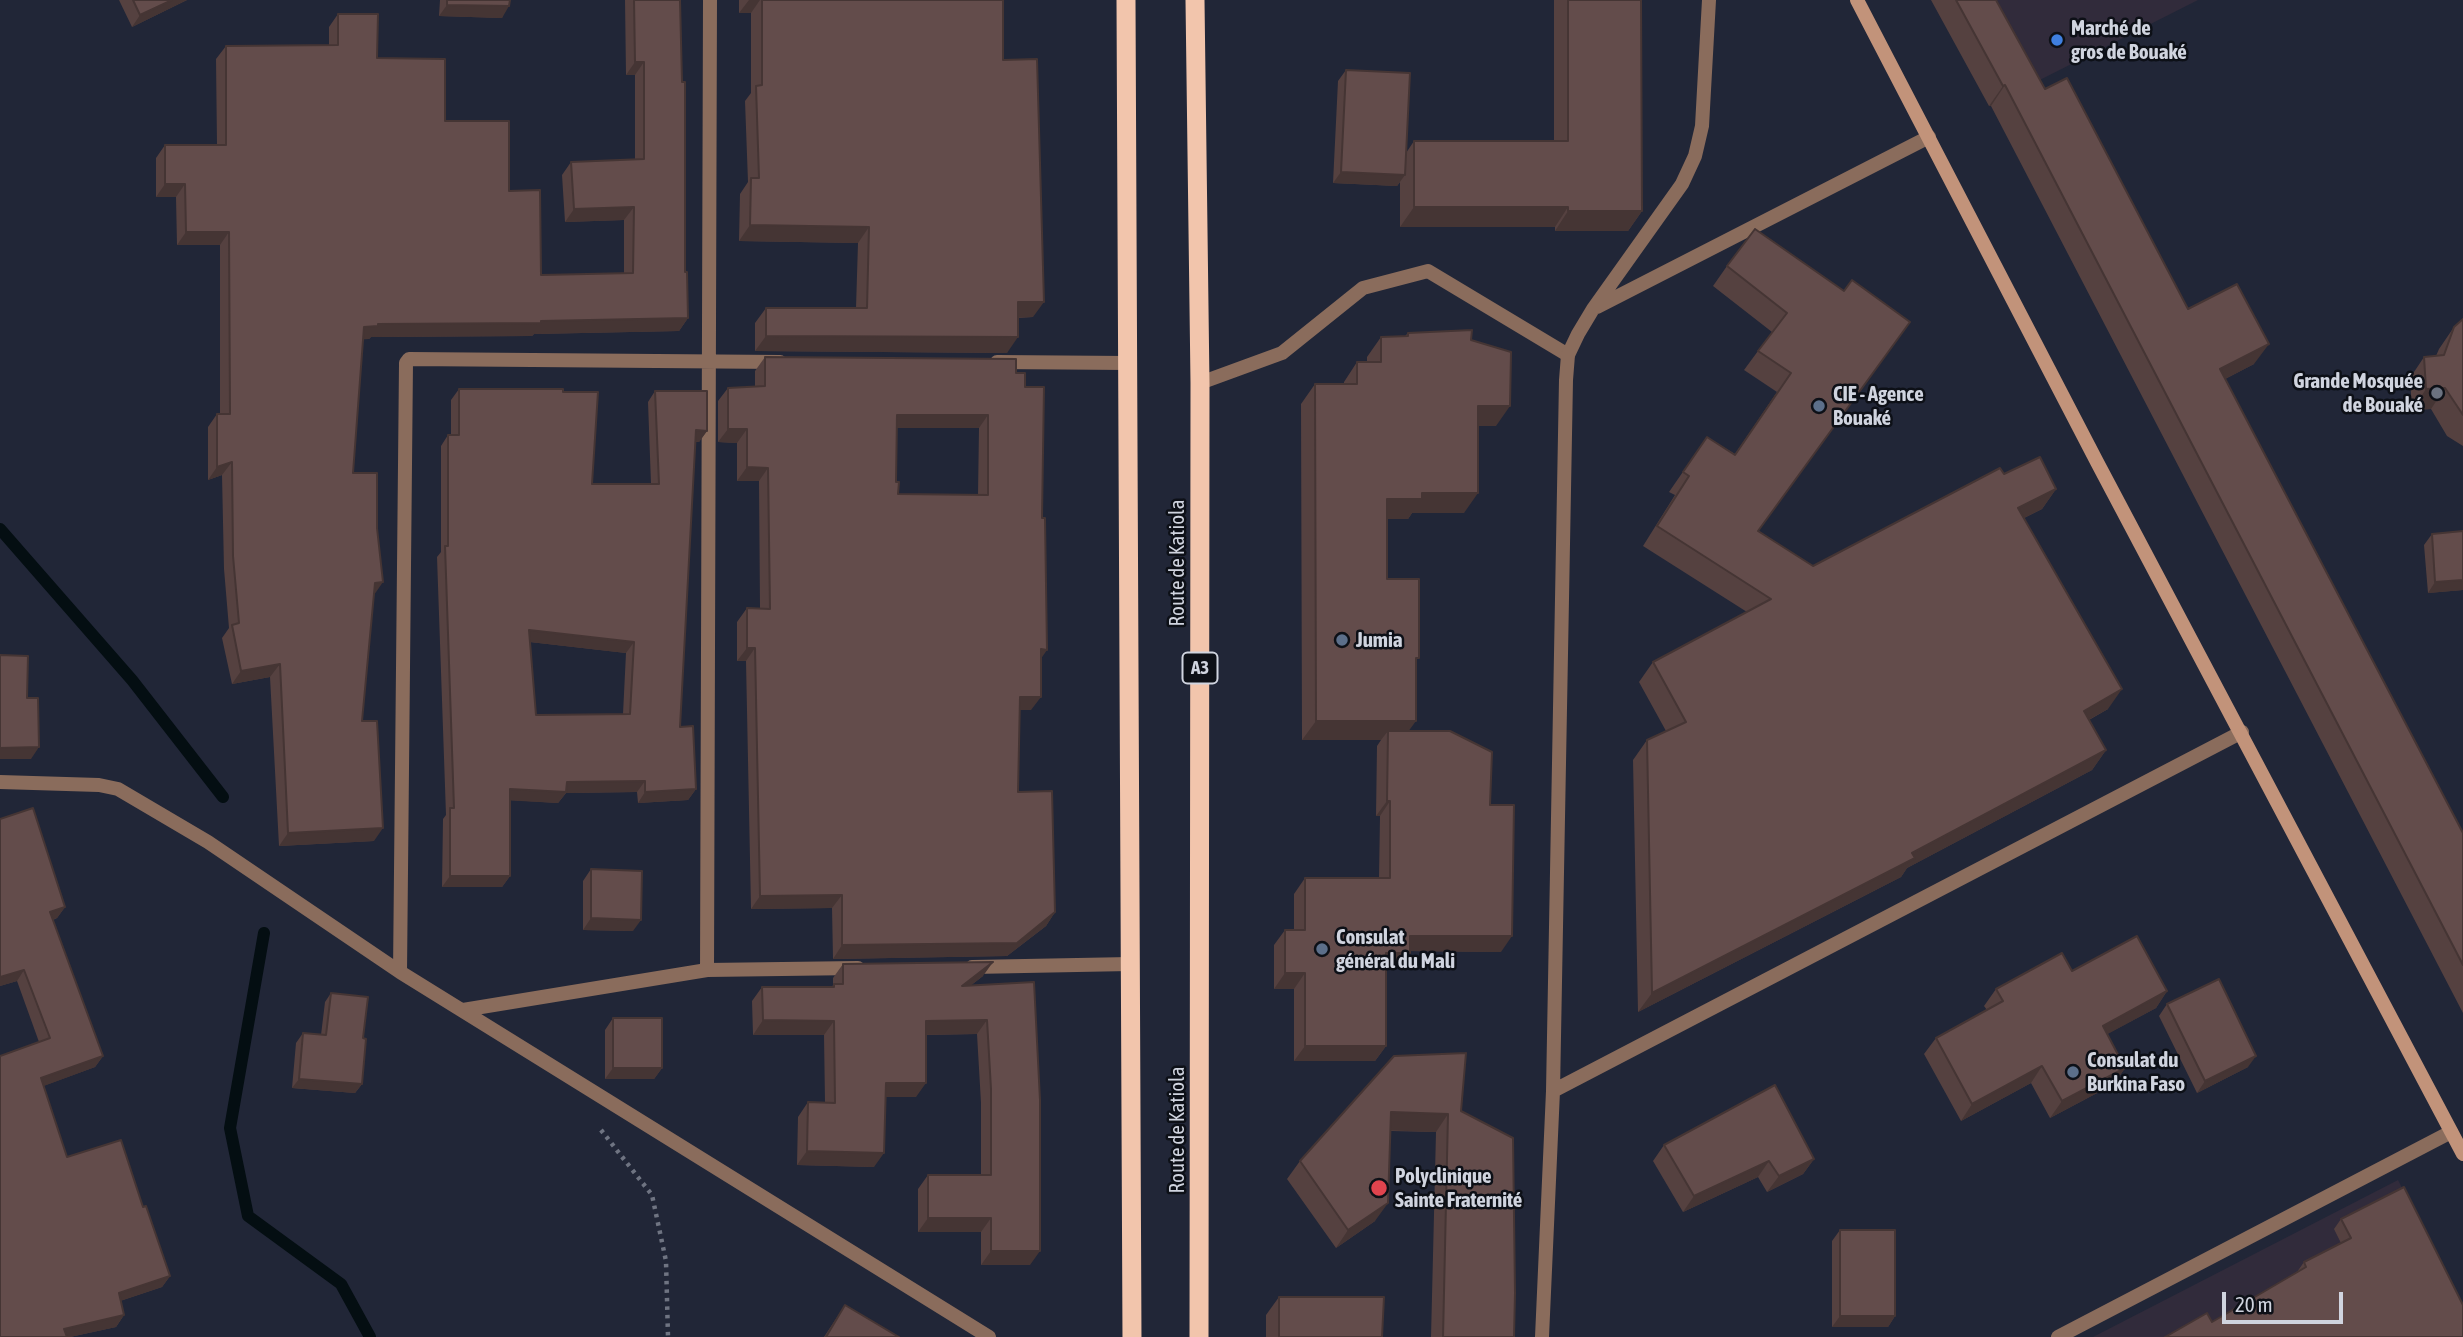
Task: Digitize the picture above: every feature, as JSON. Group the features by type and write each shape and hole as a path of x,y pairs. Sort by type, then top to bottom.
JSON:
{"highway":[{"name":"Route de Katiola","path":"1126,0 1132,1337"},
{"name":"Route de Katiola","path":"1195,0 1200,383 1199,1337"}],"main road":[{"path":"1857,0 2097,462 2463,1154"}],"street":[{"path":"707,970 710,0"},
{"path":"1542,1337 1553,1091 1566,380 1569,355 1593,309 1682,184 1695,156 1702,126 1709,0"},
{"path":"1593,309 1929,137"},
{"path":"1200,383 1282,353 1363,288 1429,271 1569,355"},
{"path":"400,972 405,363 409,359 793,362"},
{"path":"988,362 1127,363"},
{"path":"1553,1091 2242,732"},
{"path":"0,782 109,785 118,789 208,842 400,972 989,1337"},
{"path":"953,967 1130,964"},
{"path":"463,1010 707,970 871,968"},
{"path":"2057,1337 2451,1132"}],"path":[{"path":"597,1125 652,1195 666,1261 668,1337"}],"shaded area":[{"name":"Marché de gros de Bouaké","path":"1971,0 2198,0 2020,90"},
{"path":"2398,1180 2463,1308 2463,1337 2093,1337"}],"building":[{"path":"133,0 172,0 140,15"},
{"path":"447,0 510,0 509,6 447,5"},
{"path":"634,0 680,0 682,82 685,82 685,272 688,318 541,323 378,324 364,327 353,473 377,473 377,528 383,582 375,583 362,721 377,721 383,828 288,833 280,664 241,671 232,625 239,623 233,556 232,462 217,467 217,414 230,414 229,232 186,232 185,184 165,184 165,145 226,145 226,46 338,45 338,14 378,14 377,58 445,59 445,121 509,121 509,191 540,190 541,275 633,273 634,207 574,209 571,162 644,159 644,62 635,62"},
{"path":"762,0 1003,0 1003,60 1037,59 1044,302 1018,302 1018,337 766,336 766,308 867,308 869,227 750,225 751,178 759,178 756,86 762,85"},
{"path":"1568,0 1641,0 1642,211 1568,211 1568,207 1414,207 1414,141 1568,141"},
{"path":"1956,0 1996,0 2045,89 2067,78 2188,309 2237,284 2269,344 2220,369 2463,833 2463,965 2005,85 2003,86"},
{"path":"1346,70 1410,73 1405,175 1341,172"},
{"path":"1755,229 1844,291 1852,280 1910,322 1758,531 1813,566 2000,468 2004,474 2040,457 2056,489 2018,508 2122,689 2084,711 2106,750 1912,853 1915,858 1652,993 1647,740 1686,722 1653,662 1771,599 1657,526 1689,476 1683,472 1707,437 1735,455 1791,373 1758,351 1787,313 1727,266"},
{"path":"2463,319 2463,415 2445,388 2426,389 2424,357 2444,355 2454,327"},
{"path":"1472,330 1471,340 1511,352 1510,406 1478,406 1478,493 1422,493 1422,499 1387,499 1387,579 1419,579 1416,721 1316,721 1315,384 1357,384 1357,362 1381,362 1381,337"},
{"path":"765,357 1016,359 1016,373 1025,373 1025,387 1044,387 1042,518 1045,518 1047,650 1041,649 1041,697 1020,697 1018,792 1052,791 1055,912 1017,943 842,945 842,895 760,896 755,648 747,648 747,608 770,609 768,468 747,467 747,429 728,429 728,388 765,386","holes":["897,415 988,415 988,495 898,494"]},
{"path":"459,389 563,389 563,392 598,392 592,484 659,484 655,391 707,391 707,431 696,430 680,727 693,726 696,789 645,792 645,781 567,782 566,792 510,789 510,876 450,876 450,808 454,808 445,546 448,546 448,435 459,435","holes":["529,630 634,642 630,714 536,715"]},
{"path":"2463,531 2463,580 2435,582 2432,534"},
{"path":"0,655 28,656 27,698 38,698 39,747 0,748"},
{"path":"1388,731 1450,731 1492,752 1490,805 1514,805 1512,936 1410,936 1410,953 1386,953 1386,1046 1305,1046 1305,973 1285,973 1285,930 1305,930 1305,878 1390,878"},
{"path":"33,808 65,907 50,912 103,1056 41,1078 67,1157 121,1140 170,1276 119,1293 124,1315 64,1329 67,1337 0,1337 0,1056 50,1038 24,970 0,977 0,819"},
{"path":"591,869 642,871 641,920 591,918"},
{"path":"2137,936 2167,991 2103,1026 2125,1068 2062,1101 2042,1066 1972,1104 1936,1038 2003,1001 1996,989 2062,953 2072,971"},
{"path":"993,962 962,986 1034,982 1040,1100 1040,1251 991,1251 991,1218 928,1218 928,1175 991,1175 991,1089 987,1020 926,1021 926,1083 886,1083 884,1153 807,1151 808,1102 835,1103 834,1021 763,1020 762,987 834,987 834,984 843,984 843,964"},
{"path":"2219,979 2256,1056 2205,1081 2167,1004"},
{"path":"331,993 368,997 363,1038 366,1039 362,1084 299,1079 303,1033 326,1035"},
{"path":"613,1018 662,1018 662,1068 613,1068"},
{"path":"1466,1053 1461,1111 1513,1138 1514,1337 1443,1337 1448,1114 1391,1112 1388,1203 1348,1230 1300,1161 1394,1056"},
{"path":"1775,1085 1814,1159 1779,1176 1769,1161 1694,1196 1664,1145"},
{"path":"2404,1187 2463,1305 2463,1337 2165,1337 2207,1313 2212,1322 2306,1267 2304,1262 2351,1238 2341,1219"},
{"path":"1840,1230 1895,1230 1895,1316 1840,1316"},
{"path":"1279,1297 1384,1297 1382,1337 1279,1337"},
{"path":"845,1305 899,1337 826,1337"}],"waterway":[{"path":"0,529 132,680 223,797"},
{"path":"264,933 230,1128 248,1216 341,1284 370,1337"}],"place":[{"name":"Marché de gros de Bouaké","path":"2057,40"},
{"name":"Grande Mosquée de Bouaké","path":"2437,393"},
{"name":"CIE - Agence Bouaké","path":"1819,406"},
{"name":"Jumia","path":"1342,640"},
{"name":"Consulat général du Mali","path":"1322,949"},
{"name":"Consulat du Burkina Faso","path":"2073,1072"},
{"name":"Polyclinique Sainte Fraternité","path":"1379,1188"}]}
